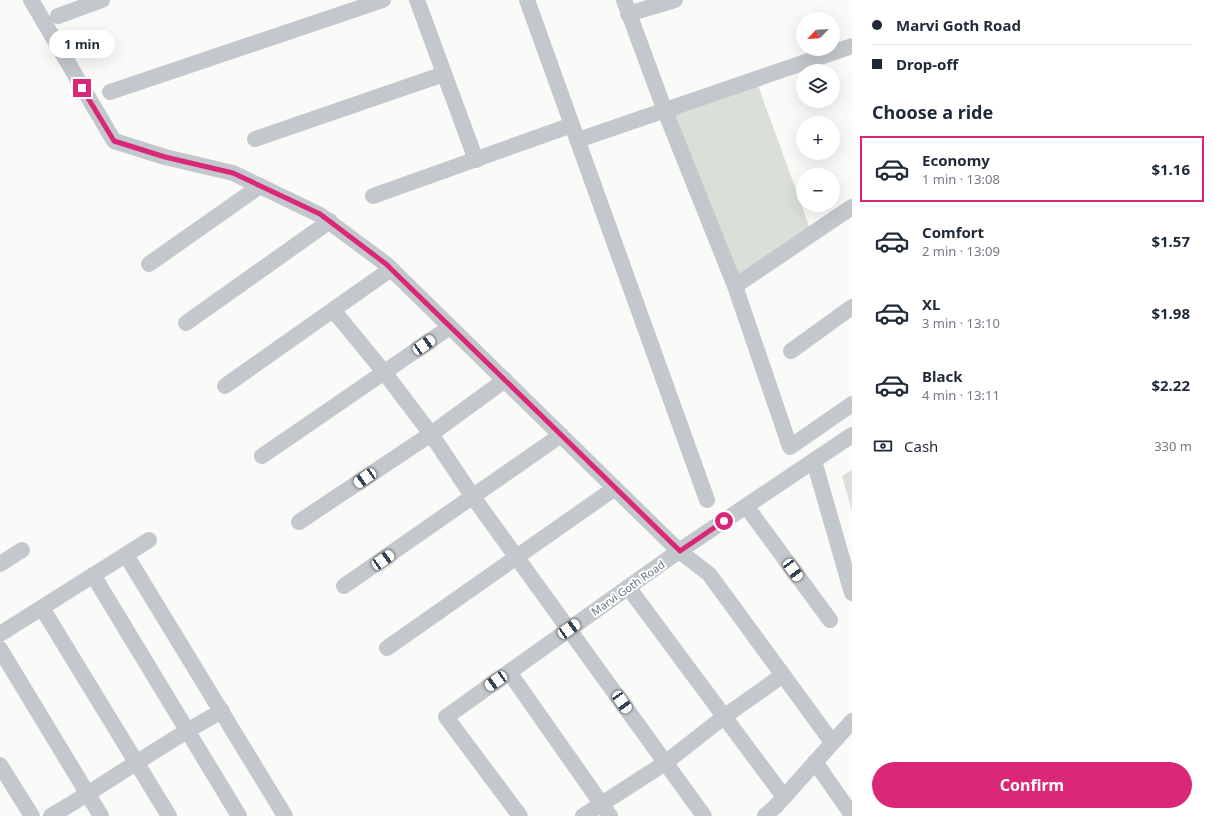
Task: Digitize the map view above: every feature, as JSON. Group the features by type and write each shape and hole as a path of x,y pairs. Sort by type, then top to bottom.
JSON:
{"street":[{"path":"31,0 114,141 158,155 233,173 320,214 391,269 680,551 709,574 832,742"},
{"path":"58,16 102,0"},
{"path":"110,92 383,0"},
{"path":"417,0 476,160"},
{"path":"527,0 707,500"},
{"path":"675,0 626,7 734,286 790,447 852,404"},
{"path":"578,140 852,46"},
{"path":"255,139 444,74"},
{"path":"373,196 572,126"},
{"path":"149,264 260,186"},
{"path":"734,286 852,207"},
{"path":"186,323 330,221"},
{"path":"225,386 391,269"},
{"path":"790,351 852,307"},
{"path":"333,310 384,372 431,434 473,497 704,816"},
{"path":"262,456 450,327"},
{"path":"299,522 431,434 505,380"},
{"path":"344,586 561,435"},
{"name":"Marvi Goth Road","path":"520,816 446,717 680,551 852,436"},
{"path":"814,461 852,593"},
{"path":"387,648 615,488"},
{"path":"746,506 830,620"},
{"path":"0,634 150,540"},
{"path":"0,564 22,550"},
{"path":"126,555 285,816"},
{"path":"94,576 239,816"},
{"path":"628,587 784,797"},
{"path":"42,608 169,816"},
{"path":"0,649 101,816"},
{"path":"509,672 610,816"},
{"path":"583,816 665,763 725,716 783,675"},
{"path":"51,816 87,795 135,762 186,730 222,711"},
{"path":"765,816 852,721"},
{"path":"815,762 852,815"},
{"path":"0,765 32,816"}],"shaded area":[{"path":"756,80 796,190 796,212 804,212 812,234 735,286 665,111"},
{"path":"852,470 852,511 842,476"}],"route":[{"path":"82,88 114,141 138,150 233,173 320,214 386,264 680,551 724,521"}]}
